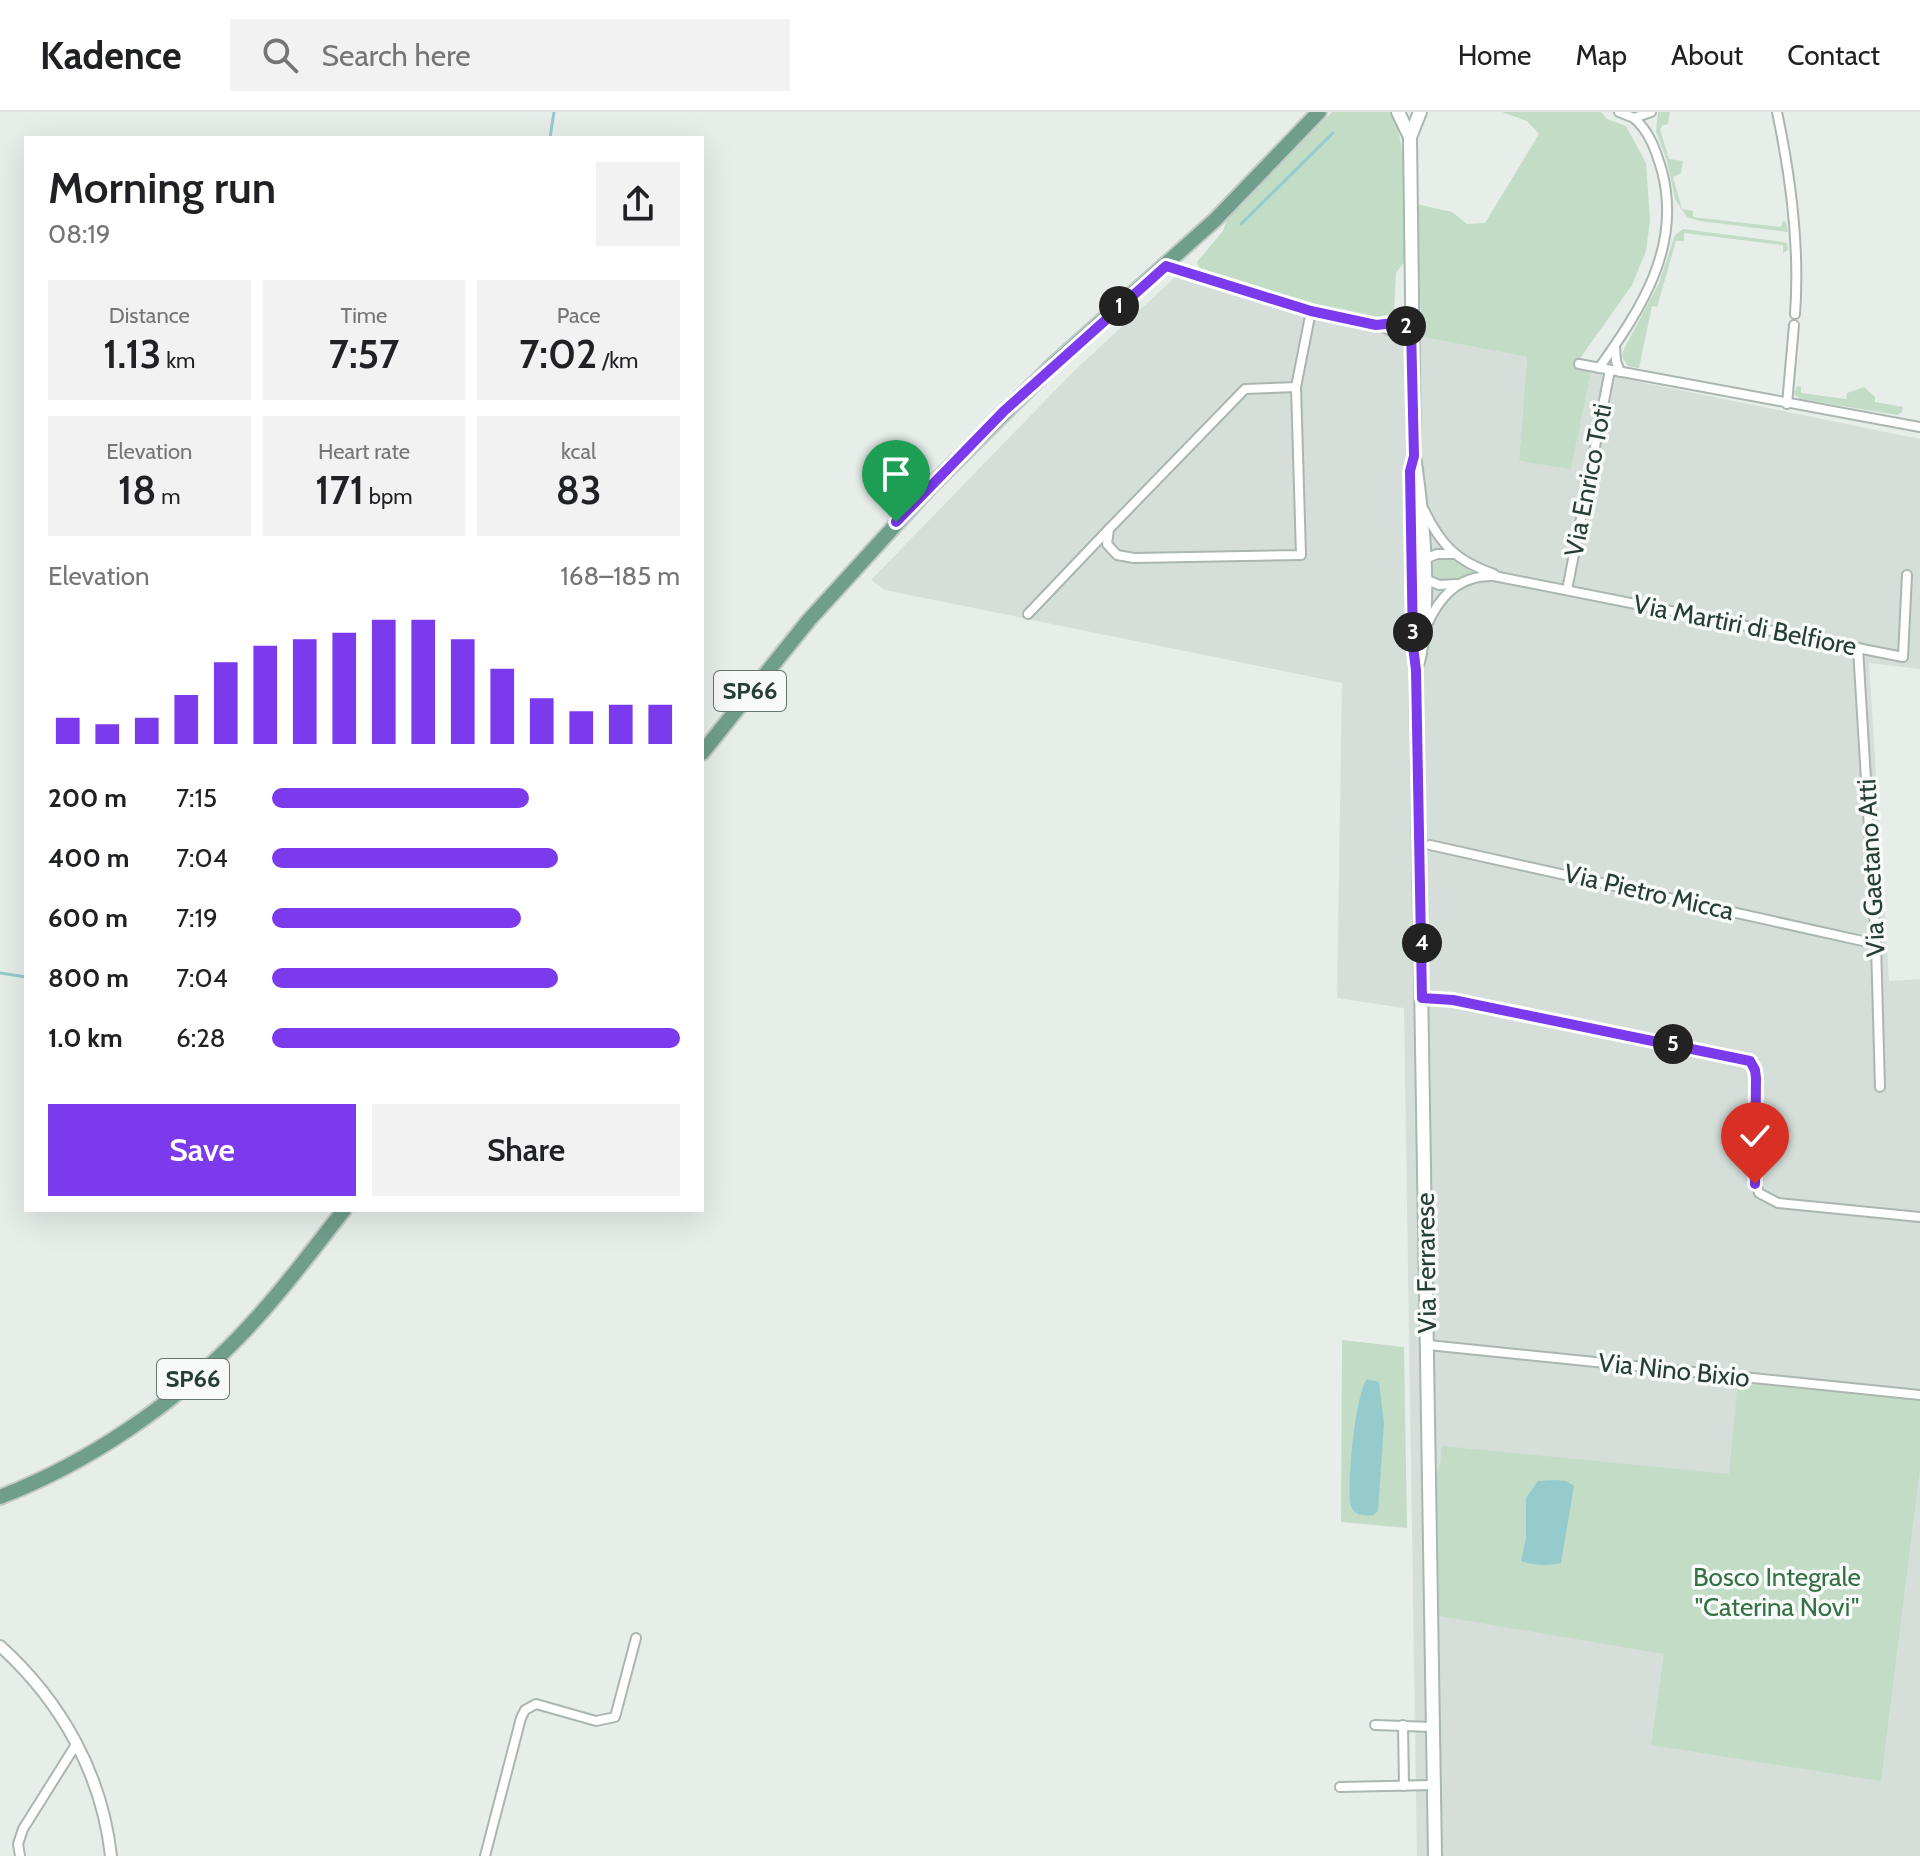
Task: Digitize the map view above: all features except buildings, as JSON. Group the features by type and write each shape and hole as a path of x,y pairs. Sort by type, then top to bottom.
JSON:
{"main road":[{"name":"Via Ferrarese","path":"1398,112 1410,137"},
{"name":"Via Ferrarese","path":"1416,670 1422,635 1423,560 1422,506 1414,456 1410,137 1420,112"},
{"name":"SP66","path":"704,750 800,630 932,485 1055,363 1166,266 1247,188 1314,114"},
{"name":"Via Ferrarese","path":"1414,456 1410,471 1413,646 1426,844 1422,998 1435,1856"},
{"name":"SP66","path":"0,1497 106,1443 186,1385 253,1322 342,1212"}],"street":[{"path":"1599,368 1654,282 1666,239 1666,193 1653,145 1646,130 1634,118 1619,112"},
{"path":"1634,118 1652,112 1653,145"},
{"path":"1777,112 1796,238 1795,314"},
{"path":"1166,266 1311,311 1379,325 1395,333 1411,327"},
{"path":"1109,529 1107,544 1117,555 1134,558 1301,555 1296,387 1311,311"},
{"path":"1787,404 1794,325"},
{"path":"1615,346 1615,371"},
{"path":"1579,364 1920,427"},
{"name":"Via Enrico Toti","path":"1567,590 1615,371"},
{"path":"1028,614 1245,389 1296,387"},
{"name":"Via Martiri di Belfiore","path":"1422,506 1435,534 1453,554 1506,578"},
{"path":"1423,578 1412,569 1437,554 1453,554"},
{"name":"Via Martiri di Belfiore","path":"1423,578 1439,585 1486,576 1506,578 1903,657 1907,575"},
{"path":"1422,635 1439,601 1461,583"},
{"name":"Via Gaetano Atti","path":"1858,648 1876,944 1880,1087"},
{"name":"Via Pietro Micca","path":"1426,844 1876,944"},
{"path":"1422,998 1453,1000 1750,1061 1756,1078 1755,1184 1759,1193 1778,1203 1920,1217"},
{"name":"Via Nino Bixio","path":"1428,1345 1920,1395"},
{"path":"485,1856 525,1710 536,1704 596,1721 615,1717 636,1638"},
{"path":"0,1646 44,1693 77,1743 99,1798 111,1856"},
{"path":"1375,1725 1432,1727"},
{"path":"1403,1725 1404,1786"},
{"path":"20,1856 18,1844 23,1829 77,1743"},
{"path":"1340,1787 1433,1785"}],"shaded area":[{"path":"1186,267 1382,317 1422,337 1527,357 1519,461 1571,468 1591,372 1920,439 1920,669 1869,663 1889,981 1920,979 1920,1856 1417,1856 1404,1008 1337,998 1342,683 885,590 871,580 1072,373"}],"green space":[{"path":"1332,112 1389,112 1401,142 1405,261 1396,273 1394,312 1382,317 1298,300 1211,276 1200,270 1197,262 1223,231 1228,217"},
{"path":"1502,112 1601,112 1607,119 1626,126 1646,163 1650,220 1646,251 1632,285 1576,364 1591,372 1571,469 1519,461 1527,357 1422,337 1416,204 1452,212 1467,224 1485,223 1539,134 1527,121"},
{"path":"1658,112 1670,112 1668,124 1660,129 1669,159 1683,161 1681,173 1673,177 1682,209 1693,211 1693,217 1781,227 1783,221 1788,232 1687,217 1675,199 1667,161 1656,131"},
{"path":"1683,229 1783,242 1787,243 1788,250 1783,253 1783,245 1684,233 1684,241 1676,241 1657,307 1652,306 1639,368 1628,366 1622,357 1623,351 1659,283 1675,235"},
{"path":"1797,386 1801,387 1801,393 1846,399 1847,393 1864,387 1875,397 1875,402 1903,407 1902,412 1897,415 1800,399 1794,394"},
{"path":"1448,558 1474,572 1444,583 1432,580 1430,571 1433,564"},
{"path":"1342,1340 1404,1347 1407,1528 1341,1522"},
{"name":"Bosco Integrale \"Caterina Novi\"","path":"1738,1381 1920,1401 1920,1469 1881,1781 1651,1745 1664,1654 1439,1616 1435,1476 1442,1446 1729,1474"}],"water":[{"path":"1367,1379 1379,1382 1384,1424 1378,1511 1373,1515 1357,1514 1352,1509 1350,1496 1355,1421"},
{"path":"1556,1480 1574,1486 1561,1563 1541,1565 1521,1561 1526,1538 1526,1498 1538,1481"}],"waterway":[{"path":"550,136 554,112"},
{"path":"1241,224 1333,133"},
{"path":"0,973 24,977"}],"route":[{"path":"896,522 1004,411 1166,266 1311,311 1376,325 1395,323 1411,327 1414,456 1410,471 1421,844 1422,998 1453,1000 1750,1061 1756,1078 1755,1184"}]}
